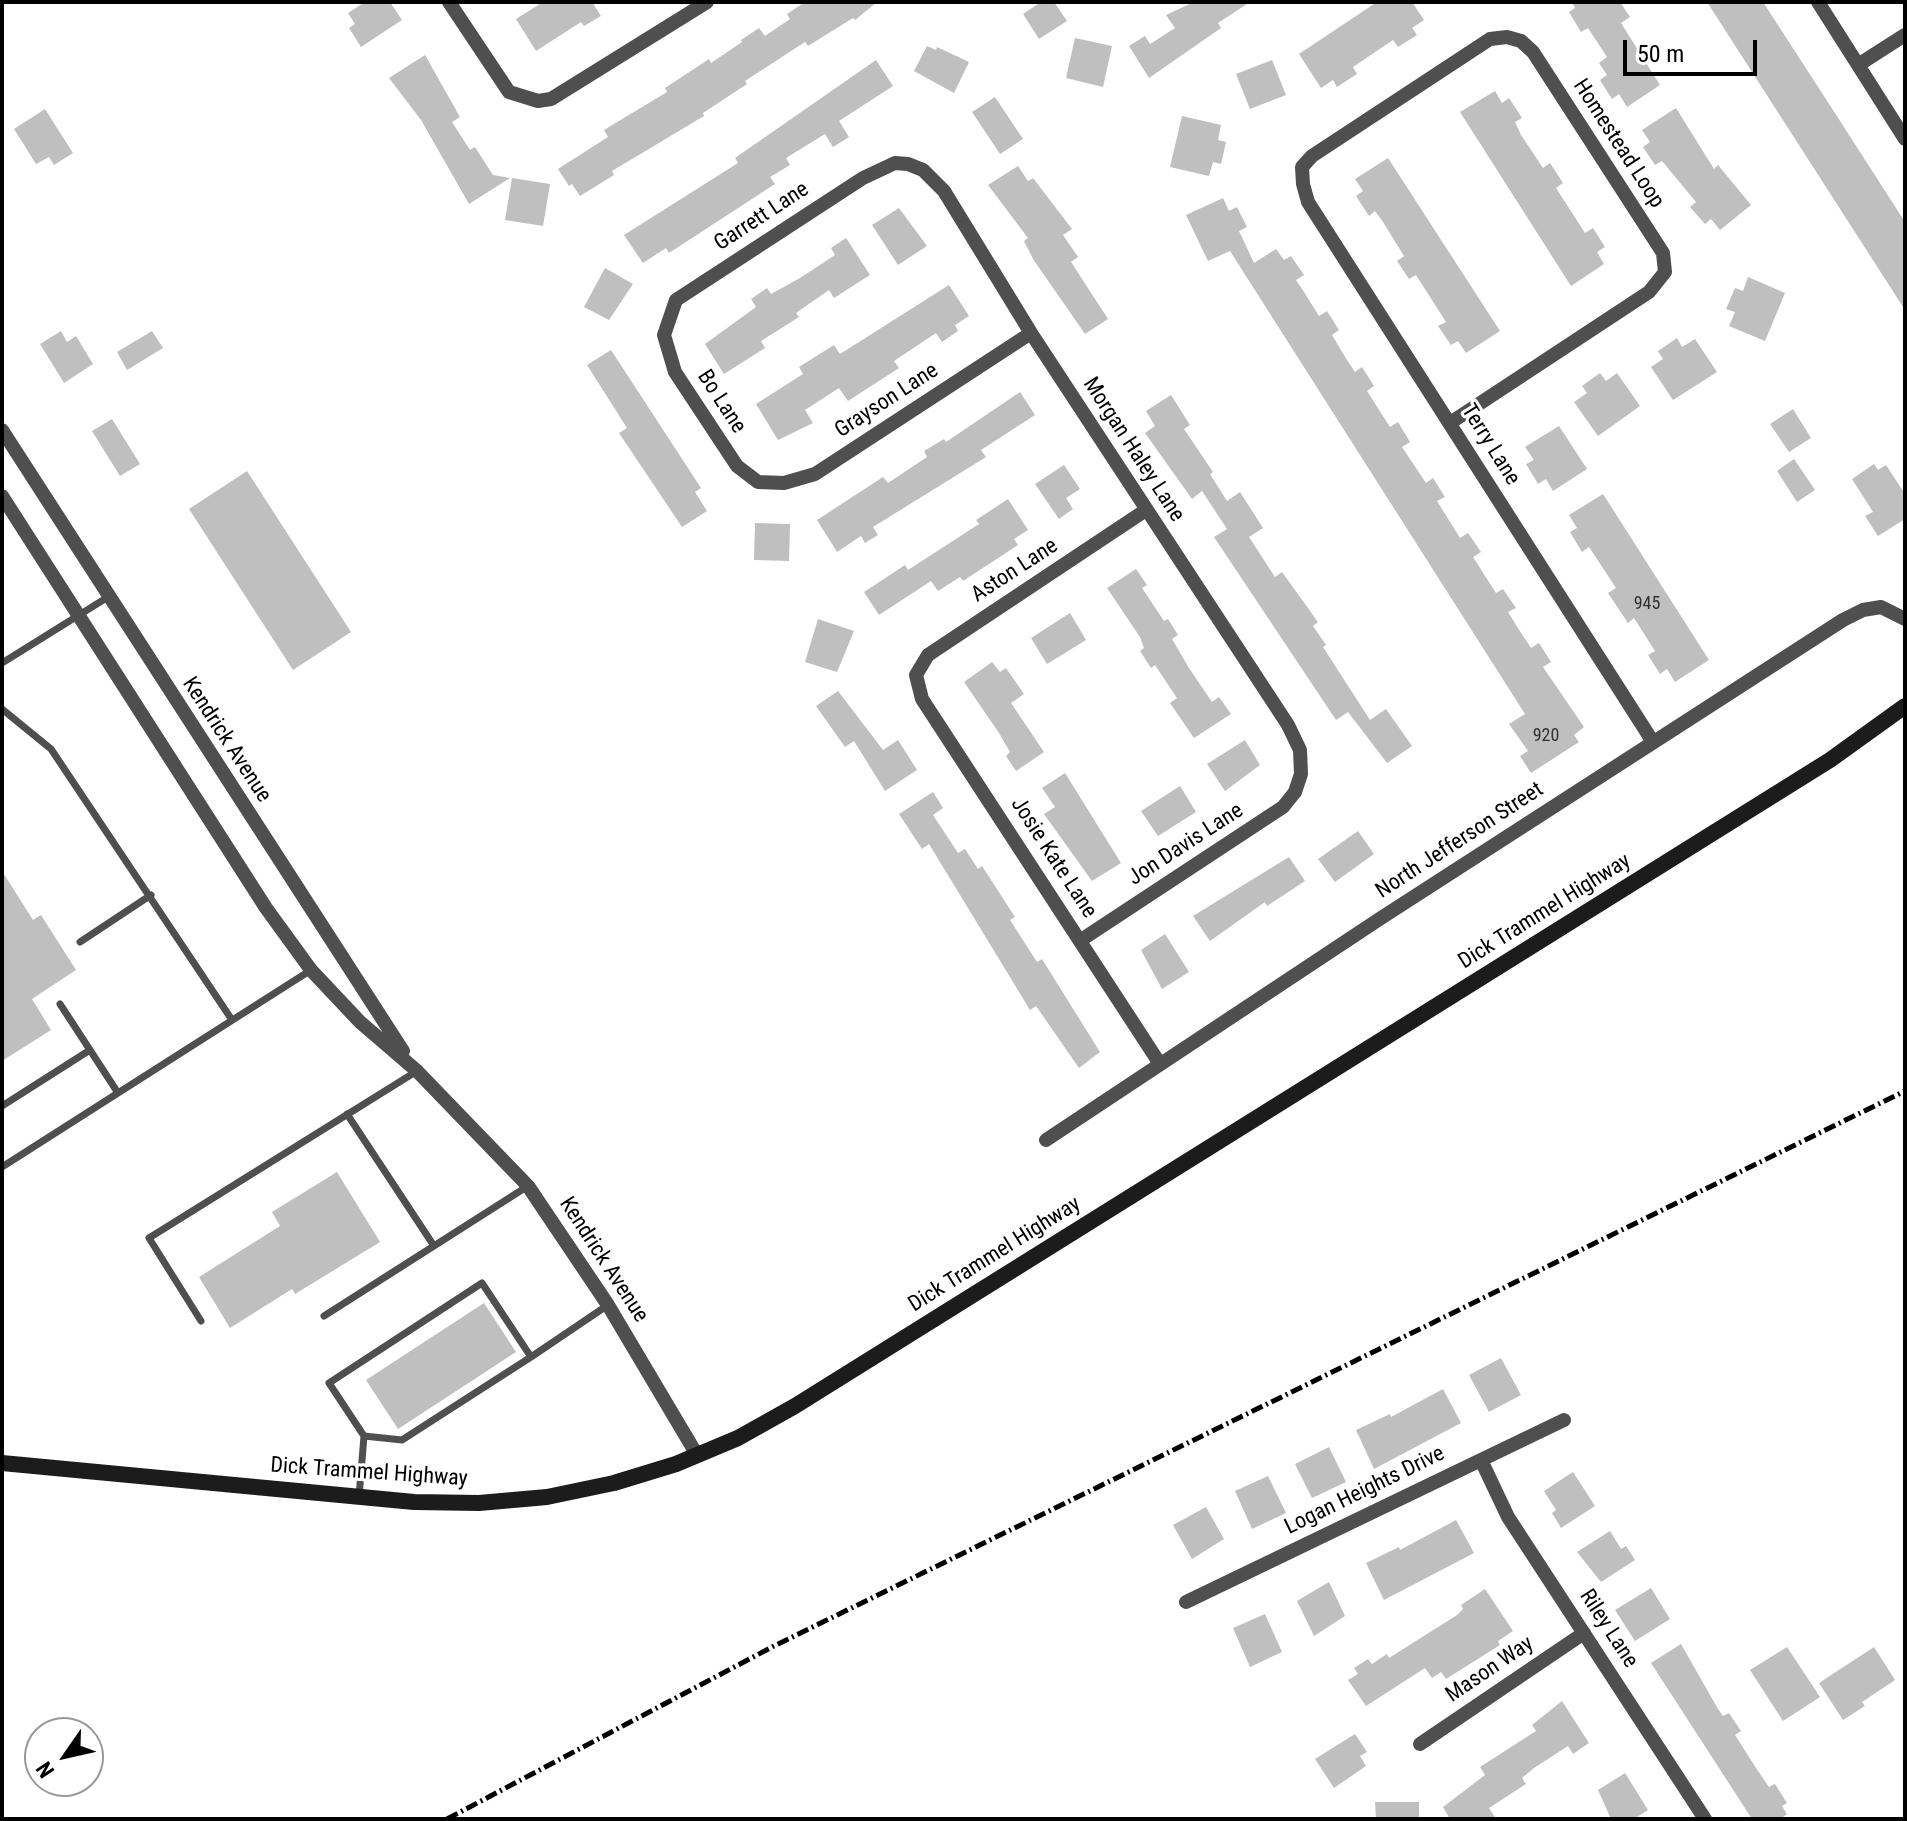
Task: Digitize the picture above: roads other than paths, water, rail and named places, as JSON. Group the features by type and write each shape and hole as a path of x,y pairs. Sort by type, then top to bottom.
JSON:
{"main road":[{"name":"Dick Trammel Highway","path":"2,1463 359,1497 479,1503 547,1497 614,1483 697,1455 738,1438 795,1406 1830,760 1905,706"}],"street":[{"path":"449,2 509,92 538,101 551,99 707,2"},
{"path":"1818,2 1905,139"},
{"path":"1858,65 1905,35"},
{"name":"Homestead Loop","path":"1302,167 1324,147 1490,39 1507,37 1521,41 1533,52 1663,253 1665,272 1649,292 1450,423"},
{"name":"Garrett Lane","path":"664,335 676,300 863,178 895,163 908,164"},
{"name":"Morgan Haley Lane","path":"908,164 923,170 944,191 1031,333 1288,725 1300,750 1301,774"},
{"name":"Terry Lane","path":"1302,167 1308,202 1653,742"},
{"name":"Grayson Lane","path":"758,482 784,483 815,474 1031,333"},
{"name":"Bo Lane","path":"664,335 667,354 682,384 737,466 758,482"},
{"name":"Kendrick Avenue","path":"2,430 417,1071"},
{"name":"Kendrick Avenue","path":"2,496 266,908 311,970 360,1022 417,1071 528,1186 608,1305 697,1455"},
{"name":"Aston Lane","path":"916,675 928,655 1146,510"},
{"name":"North Jefferson Street","path":"1046,1140 1653,742 1863,610 1881,607 1905,619"},
{"name":"Josie Kate Lane","path":"916,675 922,699 1160,1064"},
{"name":"Jon Davis Lane","path":"1081,940 1283,807 1295,792 1301,774"},
{"name":"Logan Heights Drive","path":"1186,1602 1564,1420"},
{"name":"Riley Lane","path":"1481,1460 1508,1517 1705,1819"},
{"name":"Mason Way","path":"1420,1744 1584,1633"}],"lane":[{"path":"2,663 108,597"},
{"path":"2,709 51,749 232,1020"},
{"path":"80,942 151,895"},
{"path":"2,1167 311,970"},
{"path":"60,1004 118,1093"},
{"path":"2,1106 90,1050"},
{"path":"201,1321 149,1238 417,1071"},
{"path":"347,1114 434,1246"},
{"path":"324,1316 528,1186"},
{"path":"359,1497 364,1436 329,1383 482,1283 531,1357"},
{"path":"364,1436 402,1440 608,1305"}],"railway":[{"path":"447,1819 774,1646 1905,1091"}]}
